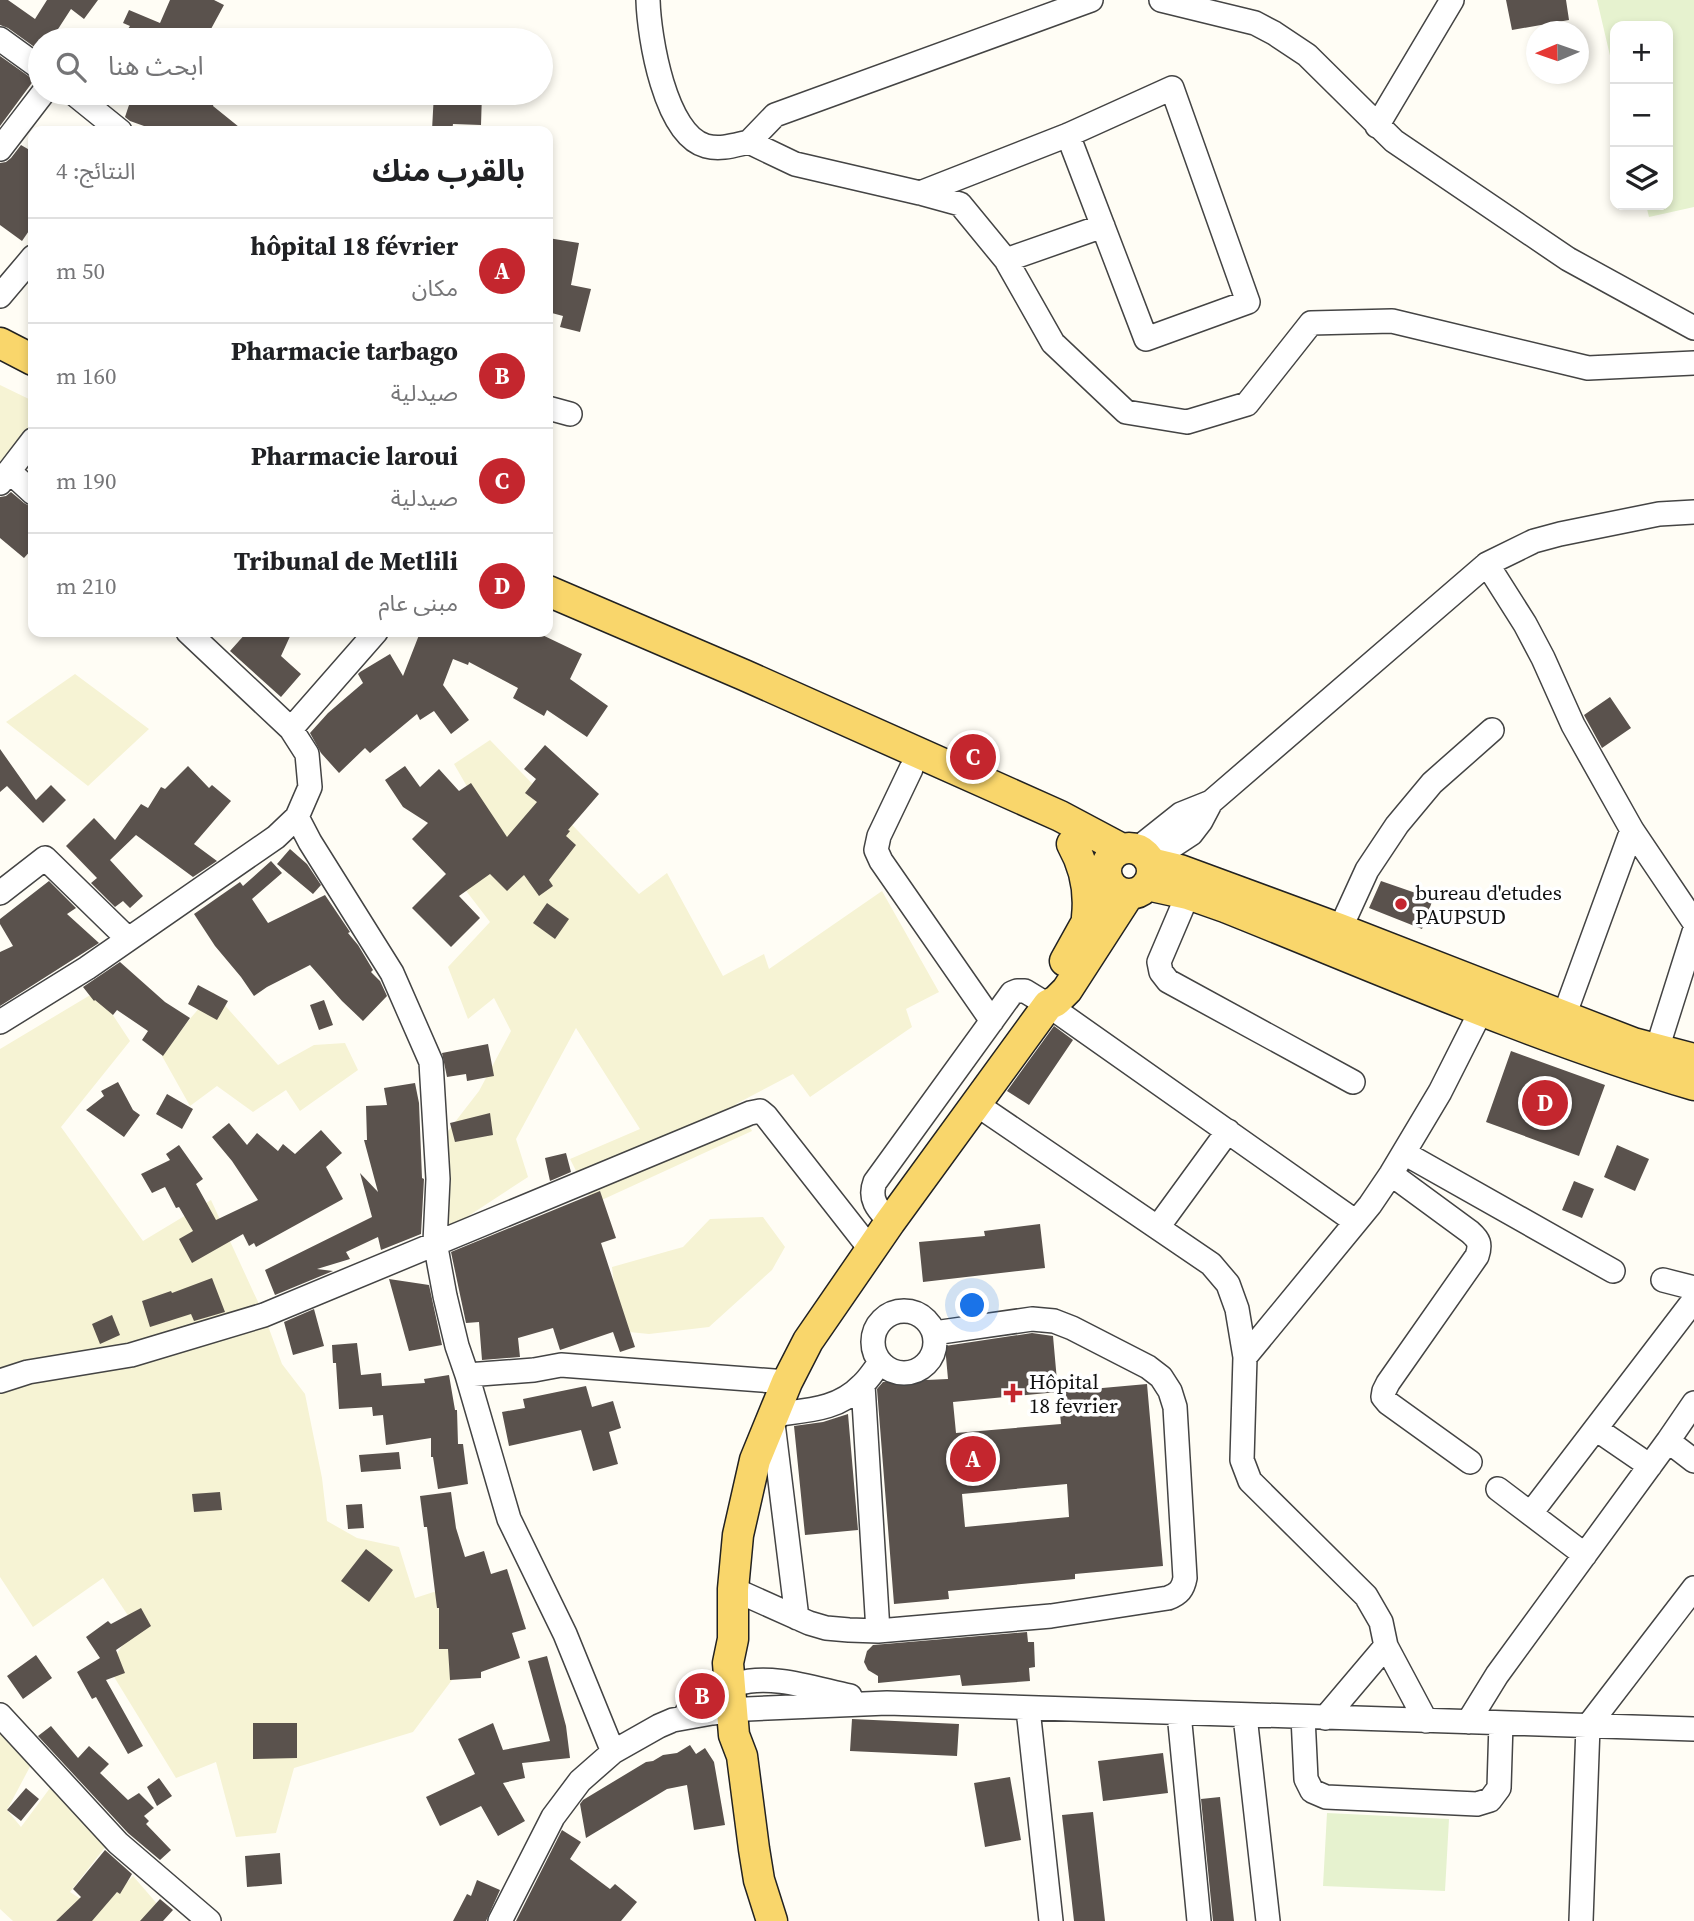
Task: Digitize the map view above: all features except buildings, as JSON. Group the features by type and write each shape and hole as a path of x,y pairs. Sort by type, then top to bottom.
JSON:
{"main road":[{"path":"0,344 28,358"},
{"path":"0,362 28,375"},
{"path":"553,593 1060,816 1132,868 1180,870 1340,929 1628,1065 1694,1085"},
{"path":"553,610 1188,894 1487,999 1564,1016 1633,1043 1694,1059"},
{"path":"1072,844 1085,873 1089,905 1087,921"},
{"path":"772,1921 754,1849 742,1756 748,1732 738,1697 741,1653 733,1639 733,1589 738,1535 755,1460 772,1415 808,1341 890,1222 1048,1005 1054,983 1087,921 1132,868"},
{"path":"1048,1005 1067,990 1132,868"}],"street":[{"path":"648,0 657,68 676,117 687,134 704,145 721,148 749,142 775,115 1091,0"},
{"path":"1161,0 1255,23 1274,33 1307,55 1394,141 1568,259 1694,328"},
{"path":"1377,125 1452,0"},
{"path":"0,39 28,59"},
{"path":"920,192 1068,135 1172,88 1248,302 1146,340 1068,135"},
{"path":"0,149 34,105"},
{"path":"87,105 114,126"},
{"path":"749,142 795,164 920,192 960,204 1006,260 1052,343 1126,412 1187,422 1247,404 1311,323 1392,321 1588,368 1694,363"},
{"path":"1006,260 1103,226"},
{"path":"0,296 28,263"},
{"path":"28,447 5,477 28,490"},
{"path":"1660,514 1694,495"},
{"path":"1132,868 1191,834 1202,821 1211,802 1487,564 1534,541 1560,534 1660,514 1694,512"},
{"path":"1487,564 1543,657 1573,726 1632,830 1694,922"},
{"path":"0,1022 87,968 276,837 297,817 310,787 307,754 291,729 193,637"},
{"path":"291,729 372,637"},
{"path":"1340,929 1367,870 1397,825 1432,783 1492,730"},
{"path":"912,769 879,836 877,850 881,861 992,1021"},
{"path":"297,817 392,973 431,1062 438,1179 435,1242 457,1346 509,1519 565,1634 613,1752"},
{"path":"1564,1016 1632,830"},
{"path":"0,893 45,858 128,939"},
{"path":"1188,894 1159,962 1161,972 1168,981 1353,1083"},
{"path":"1657,1049 1694,932"},
{"path":"890,1222 874,1204 872,1188 875,1182 1012,993 1025,990 1356,1222"},
{"path":"1245,1357 1356,1222 1391,1174 1440,1092 1487,999"},
{"path":"976,1104 1211,1264 1228,1284 1237,1309 1245,1357 1242,1460 1250,1481 1366,1596 1381,1622 1386,1646 1426,1721"},
{"path":"0,1381 28,1372 131,1355 264,1315 435,1242 760,1111 871,1250"},
{"path":"1158,1227 1228,1131"},
{"path":"1404,1153 1613,1271"},
{"path":"1391,1174 1470,1232 1480,1245 1477,1256 1388,1383 1383,1397 1470,1462"},
{"path":"1663,1280 1694,1288"},
{"path":"1531,1513 1694,1300"},
{"path":"894,1312 919,1314 928,1322 934,1333 932,1357 914,1373 890,1371 880,1363 874,1352 876,1328 883,1318 894,1312"},
{"path":"733,1589 797,1618 826,1628 849,1630 1051,1616 1177,1595 1185,1578 1175,1408 1170,1391 1161,1377 1148,1367 1054,1321 1032,1319 934,1333"},
{"path":"797,1618 772,1415 835,1405 863,1385 880,1363"},
{"path":"467,1375 534,1370 561,1365 787,1382"},
{"path":"863,1385 878,1630"},
{"path":"1468,1722 1497,1675 1694,1403"},
{"path":"1596,1429 1650,1466"},
{"path":"1668,1441 1694,1461"},
{"path":"1498,1489 1585,1555"},
{"path":"1581,1921 1588,1726 1694,1588"},
{"path":"1386,1646 1314,1718 1306,1779 1312,1791 1326,1797 1477,1804 1490,1800 1499,1788 1500,1723"},
{"path":"500,1921 553,1817 580,1781 613,1752 639,1736 673,1720 738,1697 1694,1730"},
{"path":"1028,1709 1051,1921"},
{"path":"1179,1713 1199,1921"},
{"path":"0,1715 118,1843 209,1921"},
{"path":"1245,1716 1268,1921"}],"shaded area":[{"path":"0,385 28,399 28,447 0,483"},
{"path":"75,674 149,729 88,786 6,722"},
{"path":"490,740 639,894 667,873 723,976 764,954 769,969 882,891 939,992 906,1009 912,1027 810,1097 793,1074 736,1104 752,1131 593,1204 570,1159 640,1129 576,1028 516,1139 528,1177 444,1232 438,1144 479,1091 511,1031 494,998 468,1019 448,967 490,922 444,862 488,823 454,764"},
{"path":"97,991 130,1041 61,1127 143,1241 211,1200 264,1315 282,1364 305,1394 322,1478 327,1521 357,1538 399,1547 415,1598 446,1588 476,1648 413,1732 294,1768 276,1833 236,1837 216,1762 176,1778 108,1667 135,1626 103,1578 33,1627 0,1577 0,1049"},
{"path":"213,992 278,1065 314,1045 345,1043 358,1070 300,1111 286,1090 253,1112 217,1086 190,1106 162,1056"},
{"path":"763,1217 785,1247 772,1270 709,1327 649,1334 619,1331 612,1267 683,1247 710,1219"},
{"path":"0,1726 33,1761 7,1810 21,1827 53,1784 110,1841 70,1892 99,1911 133,1876 166,1914 159,1921 13,1921 0,1909"}],"green space":[{"path":"1597,0 1694,0 1694,207 1649,217 1647,210 1673,210 1673,21 1610,21 1610,56"},
{"path":"1327,1813 1449,1819 1445,1891 1323,1886"}],"place":[{"name":"Pharmacie laroui","path":"973,757"},
{"name":"bureau d'etudes PAUPSUD","path":"1401,904"},
{"name":"Tribunal de Metlili","path":"1545,1103"},
{"name":"Hôpital 18 fevrier","path":"1013,1393"},
{"name":"hôpital 18 février","path":"973,1459"},
{"name":"Pharmacie tarbago","path":"702,1696"}]}
